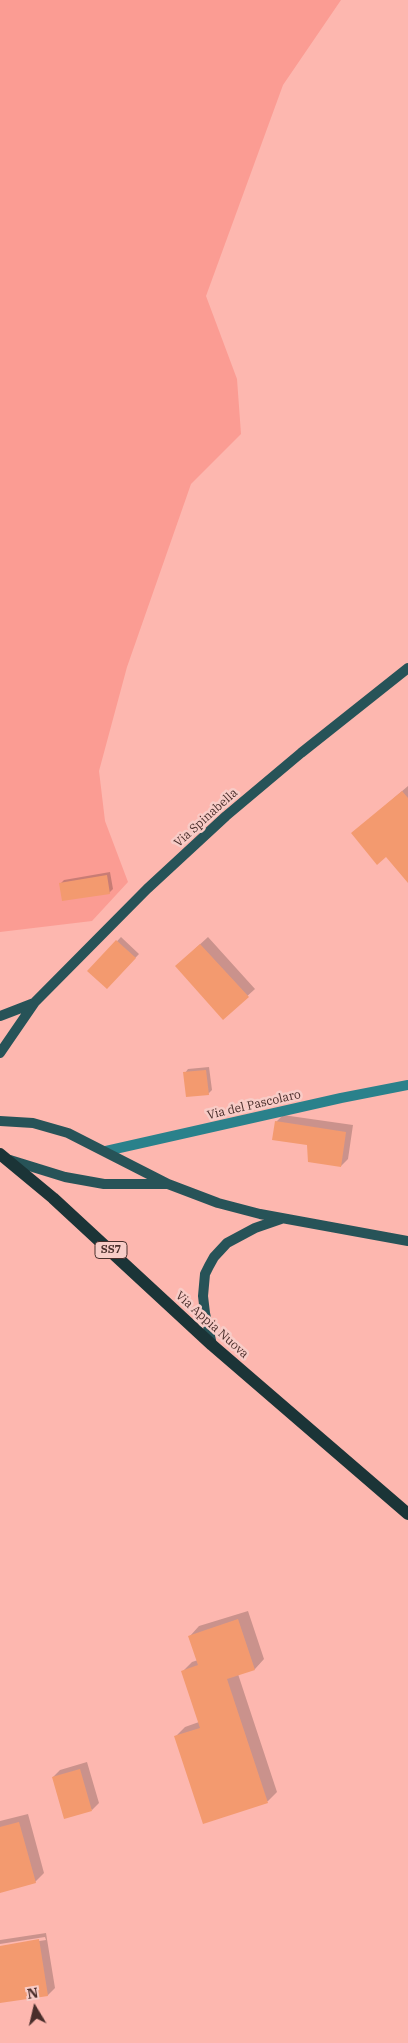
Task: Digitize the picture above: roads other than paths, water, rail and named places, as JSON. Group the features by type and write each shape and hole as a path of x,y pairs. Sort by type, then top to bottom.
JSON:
{"main road":[{"name":"Via Spinabella","path":"0,1053 35,1002 119,916 226,816 300,753 408,668"},
{"name":"Via Spinabella","path":"0,1016 35,1002"},
{"path":"0,1121 33,1123 52,1128 106,1151 168,1184 218,1203 284,1218 408,1241"},
{"path":"3,1156 65,1177 104,1184 168,1184"},
{"name":"Via Appia Nuova","path":"3,1156 53,1198 212,1345 408,1514"},
{"path":"212,1345 203,1296 205,1274 214,1257 227,1243 244,1233 284,1218"}],"street":[{"name":"Via del Pascolaro","path":"106,1151 341,1098 408,1085"}]}
